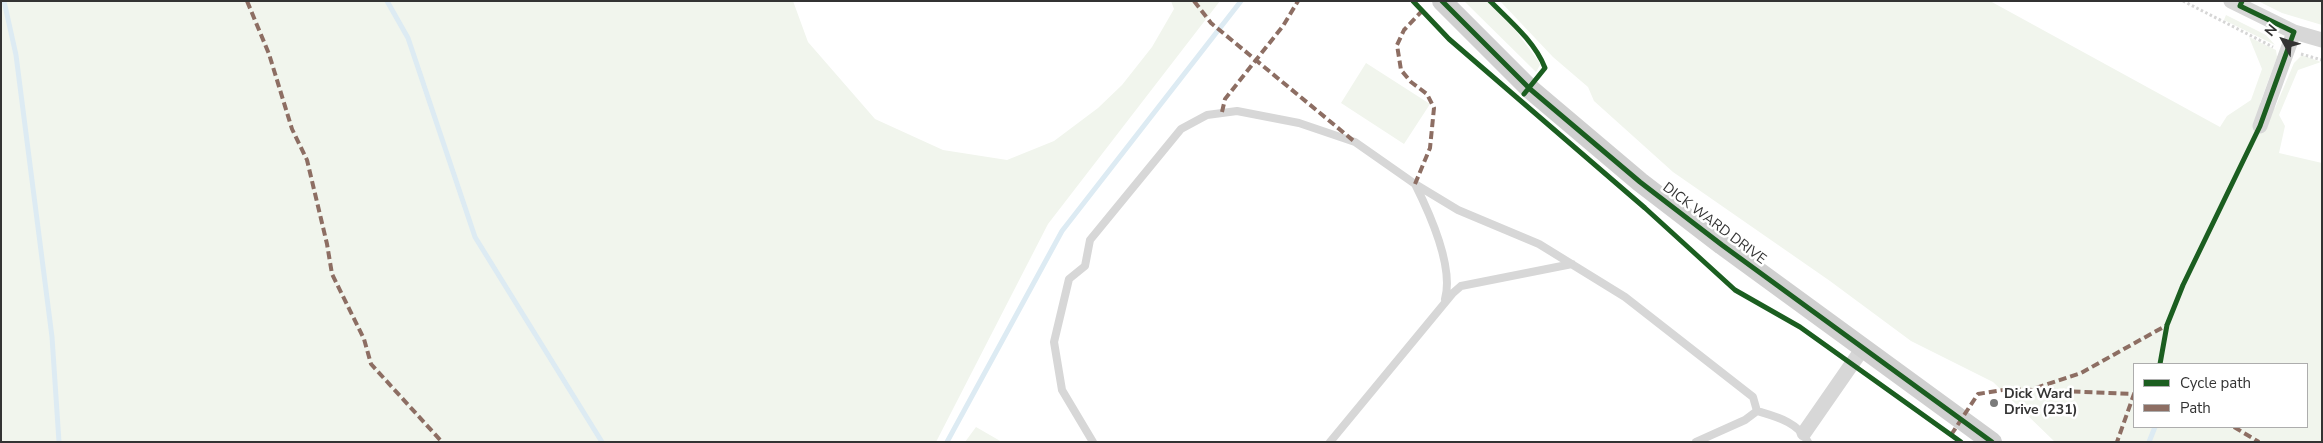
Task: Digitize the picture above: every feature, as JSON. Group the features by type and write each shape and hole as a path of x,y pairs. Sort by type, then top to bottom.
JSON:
{"street":[{"name":"DICK WARD DRIVE","path":"1442,1 1530,89 1640,182 1722,245 1992,442"},
{"path":"2231,1 2294,32 2322,40"},
{"path":"2260,126 2294,32"},
{"path":"1806,437 1863,348"}],"lane":[{"path":"1093,442 1062,390 1054,342 1069,279 1085,266 1090,240 1181,129 1207,115 1237,111 1298,123 1355,142 1415,184 1458,210 1538,244 1625,297 1752,397 1757,411"},
{"path":"1415,184 1442,252 1448,278 1444,301"},
{"path":"1330,442 1444,301 1462,286 1572,264"},
{"path":"1757,411 1786,421 1806,437"},
{"path":"1696,442 1744,420 1757,411"}],"path":[{"path":"2183,1 2275,47 2322,60"}],"shaded area":[{"path":"1,1 793,1 808,42 875,119 943,150 1007,160 1054,141 1098,108 1122,85 1152,47 1174,9 1171,1 1220,1 1048,224 936,442 1,442"},
{"path":"1464,1 1487,1 1510,23 1539,62 1540,65 1536,72"},
{"path":"1500,1 1990,1 2220,127 2227,116 2251,100 2262,69 2249,37 2276,50 2277,57 2260,103 2275,108 2294,63 2302,55 2321,62 2298,70 2279,115 2285,126 2279,153 2322,163 2322,442 2055,442 1993,382 1911,341 1830,281 1673,172 1594,101 1588,87 1553,57"},
{"path":"2258,1 2322,1 2322,25 2282,13"},
{"path":"2226,15 2266,35 2275,45 2224,20"},
{"path":"1366,63 1430,104 1404,144 1341,103"},
{"path":"976,427 1002,442 965,442"}],"waterway":[{"path":"4,1 16,55 52,337 59,442"},
{"path":"387,1 408,38 475,237 602,442"},
{"path":"947,442 1062,231 1241,1"},
{"path":"2149,442 2155,428"}],"marked path":[{"path":"247,1 269,54 292,129 307,160 327,244 332,274 364,339 371,364 442,442"},
{"path":"1194,1 1211,23 1355,142"},
{"path":"1222,112 1225,99 1283,26 1298,1"},
{"path":"1415,184 1430,148 1434,108 1427,94 1411,82 1401,70 1397,45 1404,30 1422,11"},
{"path":"2036,388 2081,373 2167,325"},
{"path":"1951,435 1978,394 2009,389 2133,394"},
{"path":"2117,442 2133,397"},
{"path":"2236,428 2259,442"}],"cycle path":[{"path":"1413,1 1449,39 1645,208 1735,290 1800,327 1961,442"},
{"path":"1442,1 1530,89 1640,182 1722,245 1992,442"},
{"path":"1490,1 1514,24 1535,49 1545,68 1524,94"},
{"path":"2160,363 2167,325 2183,285 2260,126 2294,32 2240,6 2242,1"}],"place":[{"name":"Dick Ward Drive (231)","path":"1994,403"}]}
